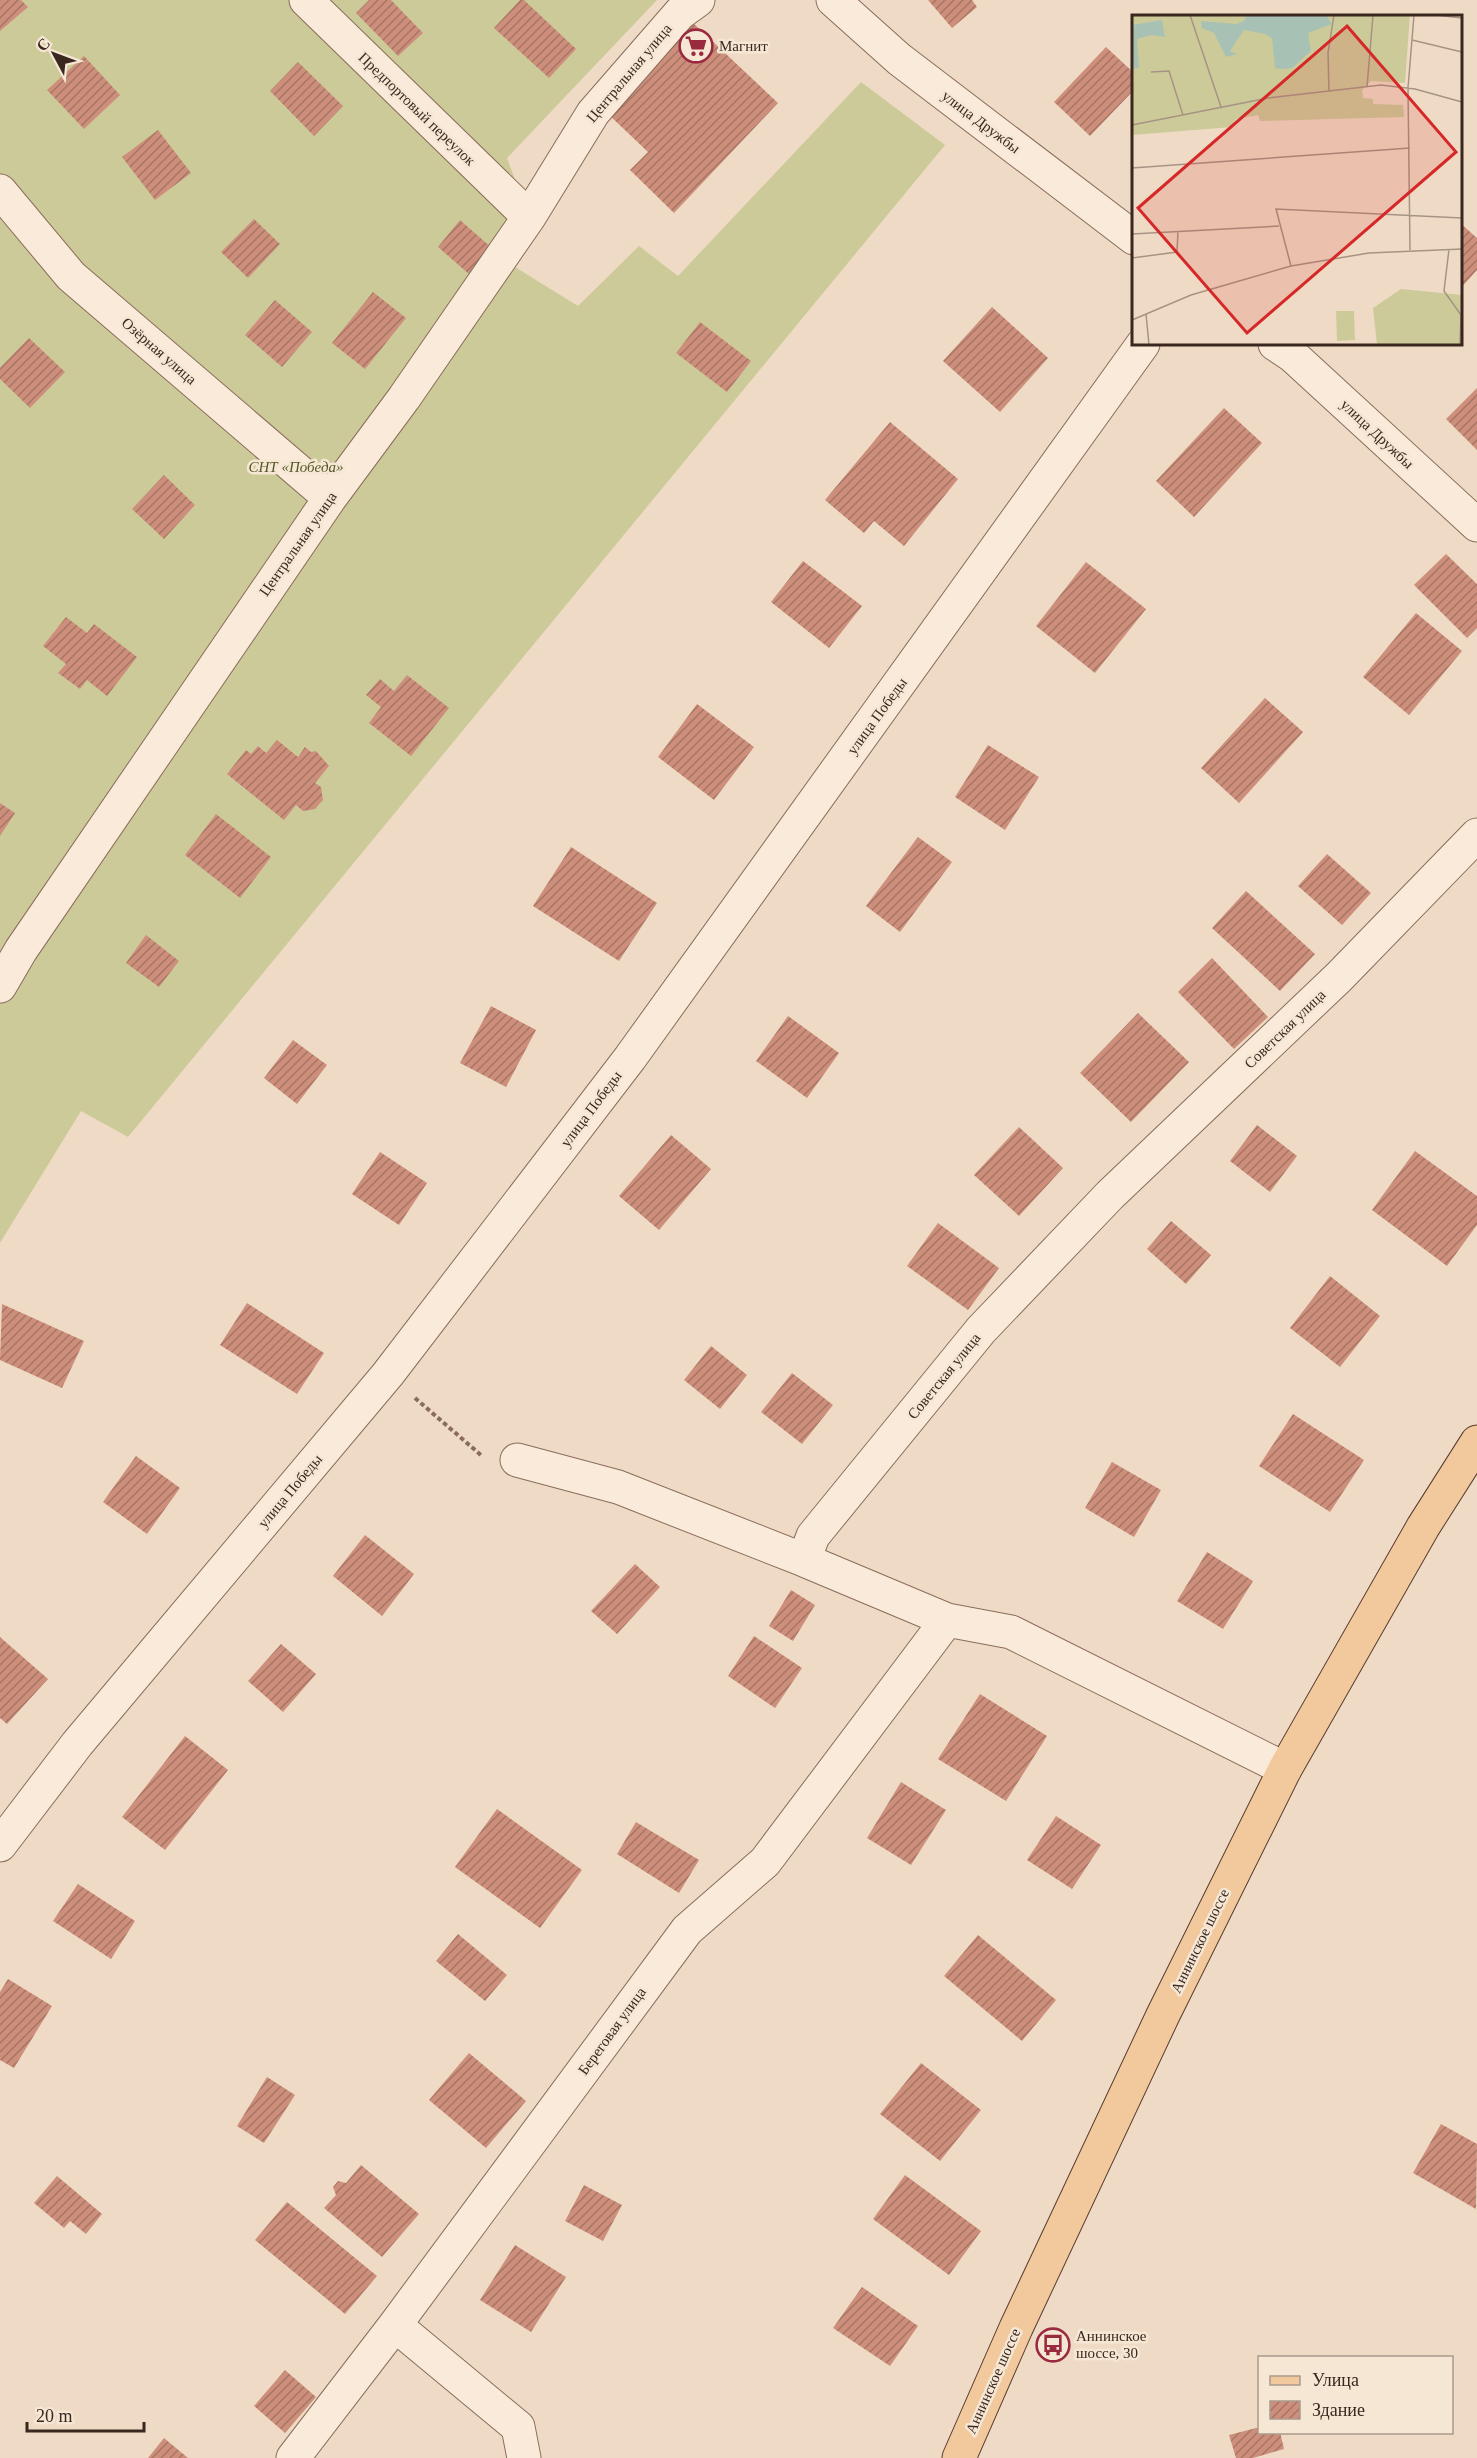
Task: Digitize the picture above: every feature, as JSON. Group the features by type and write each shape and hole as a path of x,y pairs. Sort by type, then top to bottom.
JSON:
{"main road":[{"name":"Аннинское шоссе","path":"959,2458 1016,2328 1158,2026 1285,1769 1423,1527 1477,1442"}],"street":[{"name":"Предпортовый переулок","path":"306,0 529,217"},
{"name":"Центральная улица","path":"0,986 21,950 330,498 404,398 529,217 593,112 680,13 698,0"},
{"name":"улица Дружбы","path":"833,0 899,59 1132,236"},
{"name":"Озёрная улица","path":"0,191 72,276 330,498"},
{"name":"улица Победы","path":"0,1845 77,1744 388,1374 630,1058 1142,345"},
{"name":"улица Дружбы","path":"1276,345 1293,356 1477,525"},
{"name":"Советская улица","path":"804,1560 813,1536 981,1330 1110,1195 1339,977 1477,835"},
{"path":"517,1460 618,1487 804,1560 947,1620 1011,1632 1285,1769"},
{"name":"Береговая улица","path":"293,2458 395,2325 687,1930 765,1862 947,1620"},
{"path":"395,2325 518,2427 524,2458"}],"path":[{"path":"388,1374 495,1467 517,1460"}],"green space":[{"name":"СНТ «Победа»","path":"0,0 657,0 507,158 529,217 515,267 578,306 639,246 678,276 861,82 945,145 128,1137 81,1111 0,1243"}],"building":[{"path":"0,0 21,0 28,7 0,31"},
{"path":"369,0 391,0 423,33 398,56 356,13"},
{"path":"520,0 524,0 576,49 549,78 494,28"},
{"path":"928,0 972,0 977,7 952,28"},
{"path":"693,23 778,103 674,213 630,170 648,152 608,114"},
{"path":"1106,47 1132,71 1132,92 1090,136 1054,102"},
{"path":"84,56 120,95 84,129 47,90"},
{"path":"298,62 343,106 314,136 270,91"},
{"path":"158,130 191,173 155,200 122,157"},
{"path":"254,219 280,244 248,278 221,252"},
{"path":"460,220 493,249 470,275 438,247"},
{"path":"1462,225 1477,238 1477,270 1462,287"},
{"path":"373,292 406,318 365,369 332,343"},
{"path":"275,300 312,332 282,367 245,335"},
{"path":"992,307 1048,358 1000,412 943,361"},
{"path":"700,322 751,361 727,392 676,353"},
{"path":"29,338 65,372 30,408 0,379 0,368"},
{"path":"1477,388 1477,450 1446,419"},
{"path":"1224,408 1262,443 1194,517 1156,481"},
{"path":"890,422 958,479 904,546 874,521 864,533 825,500"},
{"path":"164,475 195,505 164,539 132,509"},
{"path":"1446,554 1477,584 1477,628 1467,638 1414,585"},
{"path":"803,561 862,606 829,648 771,602"},
{"path":"1086,562 1146,609 1095,673 1036,626"},
{"path":"1416,613 1462,651 1409,715 1363,677"},
{"path":"66,617 87,633 94,624 137,657 107,696 87,680 80,689 58,673 66,664 43,646"},
{"path":"407,675 449,708 411,756 369,723 381,707 366,695 380,679 394,691"},
{"path":"1265,698 1303,732 1239,803 1201,768"},
{"path":"697,704 754,747 714,800 658,757"},
{"path":"277,740 298,757 305,747 311,752 316,751 329,766 315,783 321,787 323,800 315,809 303,811 296,805 284,820 227,774 246,750 251,754 258,746 266,753"},
{"path":"988,745 1039,777 1005,830 955,797"},
{"path":"0,803 15,813 0,836"},
{"path":"216,814 271,857 240,898 185,855"},
{"path":"918,837 952,862 900,932 866,906"},
{"path":"571,847 657,903 619,961 533,906"},
{"path":"1327,854 1371,893 1342,925 1298,886"},
{"path":"1246,891 1315,954 1280,991 1212,928"},
{"path":"146,935 179,961 159,987 126,963"},
{"path":"1212,958 1268,1017 1234,1049 1178,992"},
{"path":"491,1006 536,1030 506,1087 460,1063"},
{"path":"1138,1013 1189,1062 1131,1122 1080,1073"},
{"path":"788,1016 839,1053 807,1098 756,1061"},
{"path":"293,1040 327,1065 297,1104 264,1078"},
{"path":"1257,1125 1297,1156 1270,1192 1230,1161"},
{"path":"1019,1127 1063,1168 1019,1216 974,1175"},
{"path":"671,1135 711,1169 659,1230 619,1196"},
{"path":"1415,1151 1477,1196 1477,1225 1447,1266 1372,1210"},
{"path":"380,1152 427,1183 399,1225 352,1194"},
{"path":"1171,1221 1211,1255 1186,1284 1147,1249"},
{"path":"938,1223 999,1268 968,1310 907,1266"},
{"path":"1330,1276 1380,1316 1340,1367 1290,1328"},
{"path":"247,1303 324,1353 297,1394 220,1345"},
{"path":"2,1304 84,1341 62,1388 0,1360"},
{"path":"711,1346 747,1375 720,1409 684,1380"},
{"path":"792,1373 833,1405 802,1444 761,1412"},
{"path":"1293,1414 1364,1460 1330,1512 1259,1466"},
{"path":"136,1456 180,1488 147,1534 103,1502"},
{"path":"1112,1462 1161,1490 1134,1537 1085,1508"},
{"path":"365,1535 414,1574 382,1616 333,1576"},
{"path":"1207,1552 1253,1581 1223,1629 1177,1601"},
{"path":"635,1564 660,1587 617,1634 591,1611"},
{"path":"791,1590 815,1605 793,1641 769,1626"},
{"path":"754,1636 802,1668 775,1708 728,1676"},
{"path":"0,1637 48,1679 7,1724 0,1718"},
{"path":"281,1644 316,1674 283,1712 248,1681"},
{"path":"980,1694 1047,1736 1006,1801 938,1759"},
{"path":"185,1736 228,1770 165,1850 122,1817"},
{"path":"901,1782 946,1810 911,1865 867,1838"},
{"path":"497,1809 582,1870 540,1928 455,1867"},
{"path":"1056,1816 1101,1845 1072,1889 1027,1860"},
{"path":"636,1822 699,1860 679,1893 617,1854"},
{"path":"78,1884 135,1921 111,1959 53,1921"},
{"path":"458,1934 507,1975 485,2001 436,1961"},
{"path":"978,1935 1056,2000 1022,2041 944,1976"},
{"path":"8,1979 52,2006 14,2068 0,2060 0,1992"},
{"path":"469,2053 526,2101 486,2148 429,2100"},
{"path":"921,2063 981,2110 940,2161 880,2114"},
{"path":"267,2077 295,2095 264,2143 237,2126"},
{"path":"1441,2124 1477,2144 1476,2209 1413,2173"},
{"path":"361,2165 419,2214 382,2257 324,2208 336,2195 333,2187 338,2181 346,2183"},
{"path":"905,2175 981,2231 949,2275 873,2219"},
{"path":"57,2176 102,2214 86,2234 70,2221 64,2228 34,2203"},
{"path":"584,2185 622,2205 603,2241 565,2221"},
{"path":"287,2202 377,2276 345,2314 255,2240"},
{"path":"515,2245 566,2277 531,2332 480,2300"},
{"path":"862,2287 918,2326 890,2366 833,2328"},
{"path":"285,2370 316,2397 285,2433 254,2406"},
{"path":"1258,2428 1258,2434 1280,2434 1284,2449 1253,2458 1236,2458 1229,2435"},
{"path":"164,2438 188,2458 148,2458"}],"place":[{"name":"Магнит","path":"696,46"},
{"name":"Аннинское шоссе, 30","path":"1053,2345"}]}
